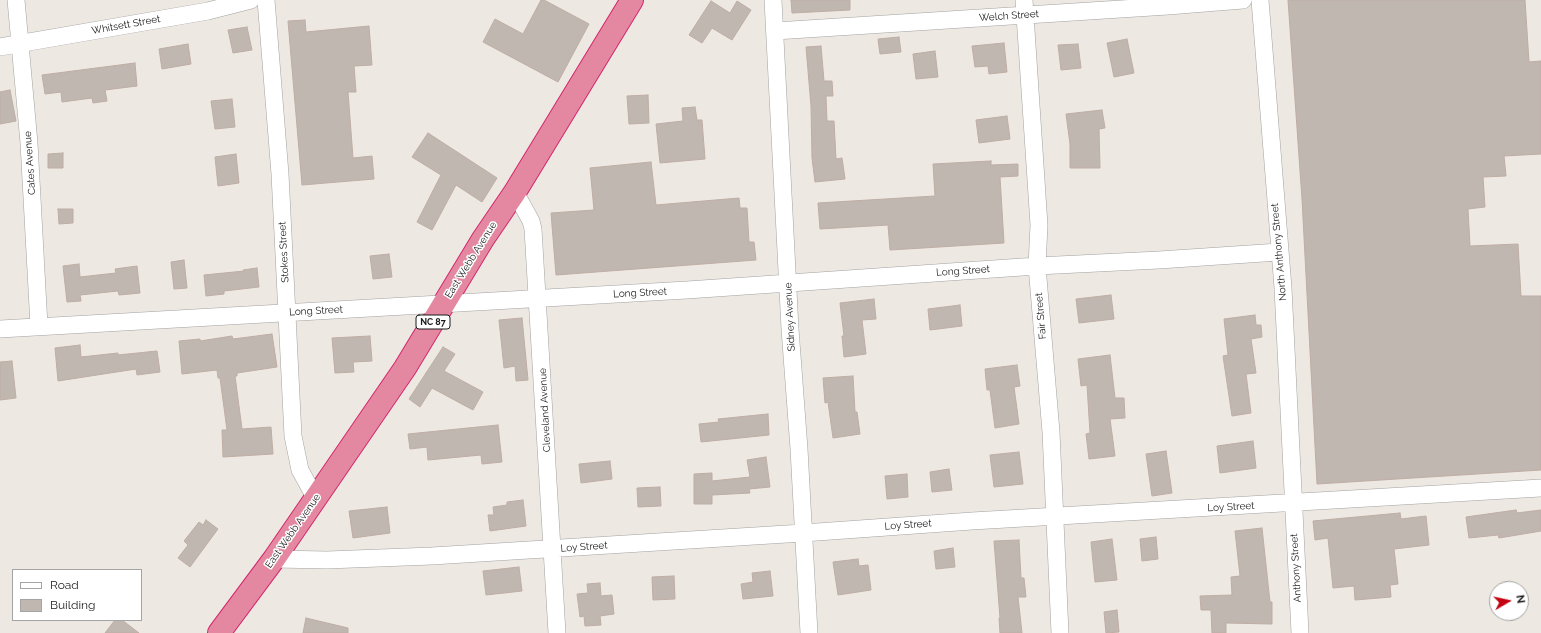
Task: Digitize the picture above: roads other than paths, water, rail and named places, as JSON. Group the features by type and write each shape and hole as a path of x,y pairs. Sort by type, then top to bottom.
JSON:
{"highway":[{"name":"East Webb Avenue","path":"219,633 274,559 405,368 483,239 515,192 632,0"}],"street":[{"name":"Cates Avenue","path":"16,0 29,150 39,326"},
{"name":"Whitsett Street","path":"0,47 208,10 251,0"},
{"name":"Stokes Street","path":"266,0 280,174 293,436 300,470 316,499"},
{"name":"Sidney Avenue","path":"773,0 808,633"},
{"name":"Welch Street","path":"775,31 1024,7 1168,6 1243,0"},
{"name":"North Anthony Street","path":"1260,0 1283,288 1294,504"},
{"name":"Fair Street","path":"1024,7 1039,225 1036,266 1051,432 1060,633"},
{"name":"Cleveland Avenue","path":"515,192 533,229 557,633"},
{"name":"Long Street","path":"0,329 788,284 1036,266 1279,252"},
{"name":"Loy Street","path":"274,559 327,560 553,549 948,523 1294,504 1541,488"},
{"name":"Anthony Street","path":"1294,504 1300,633"}]}
